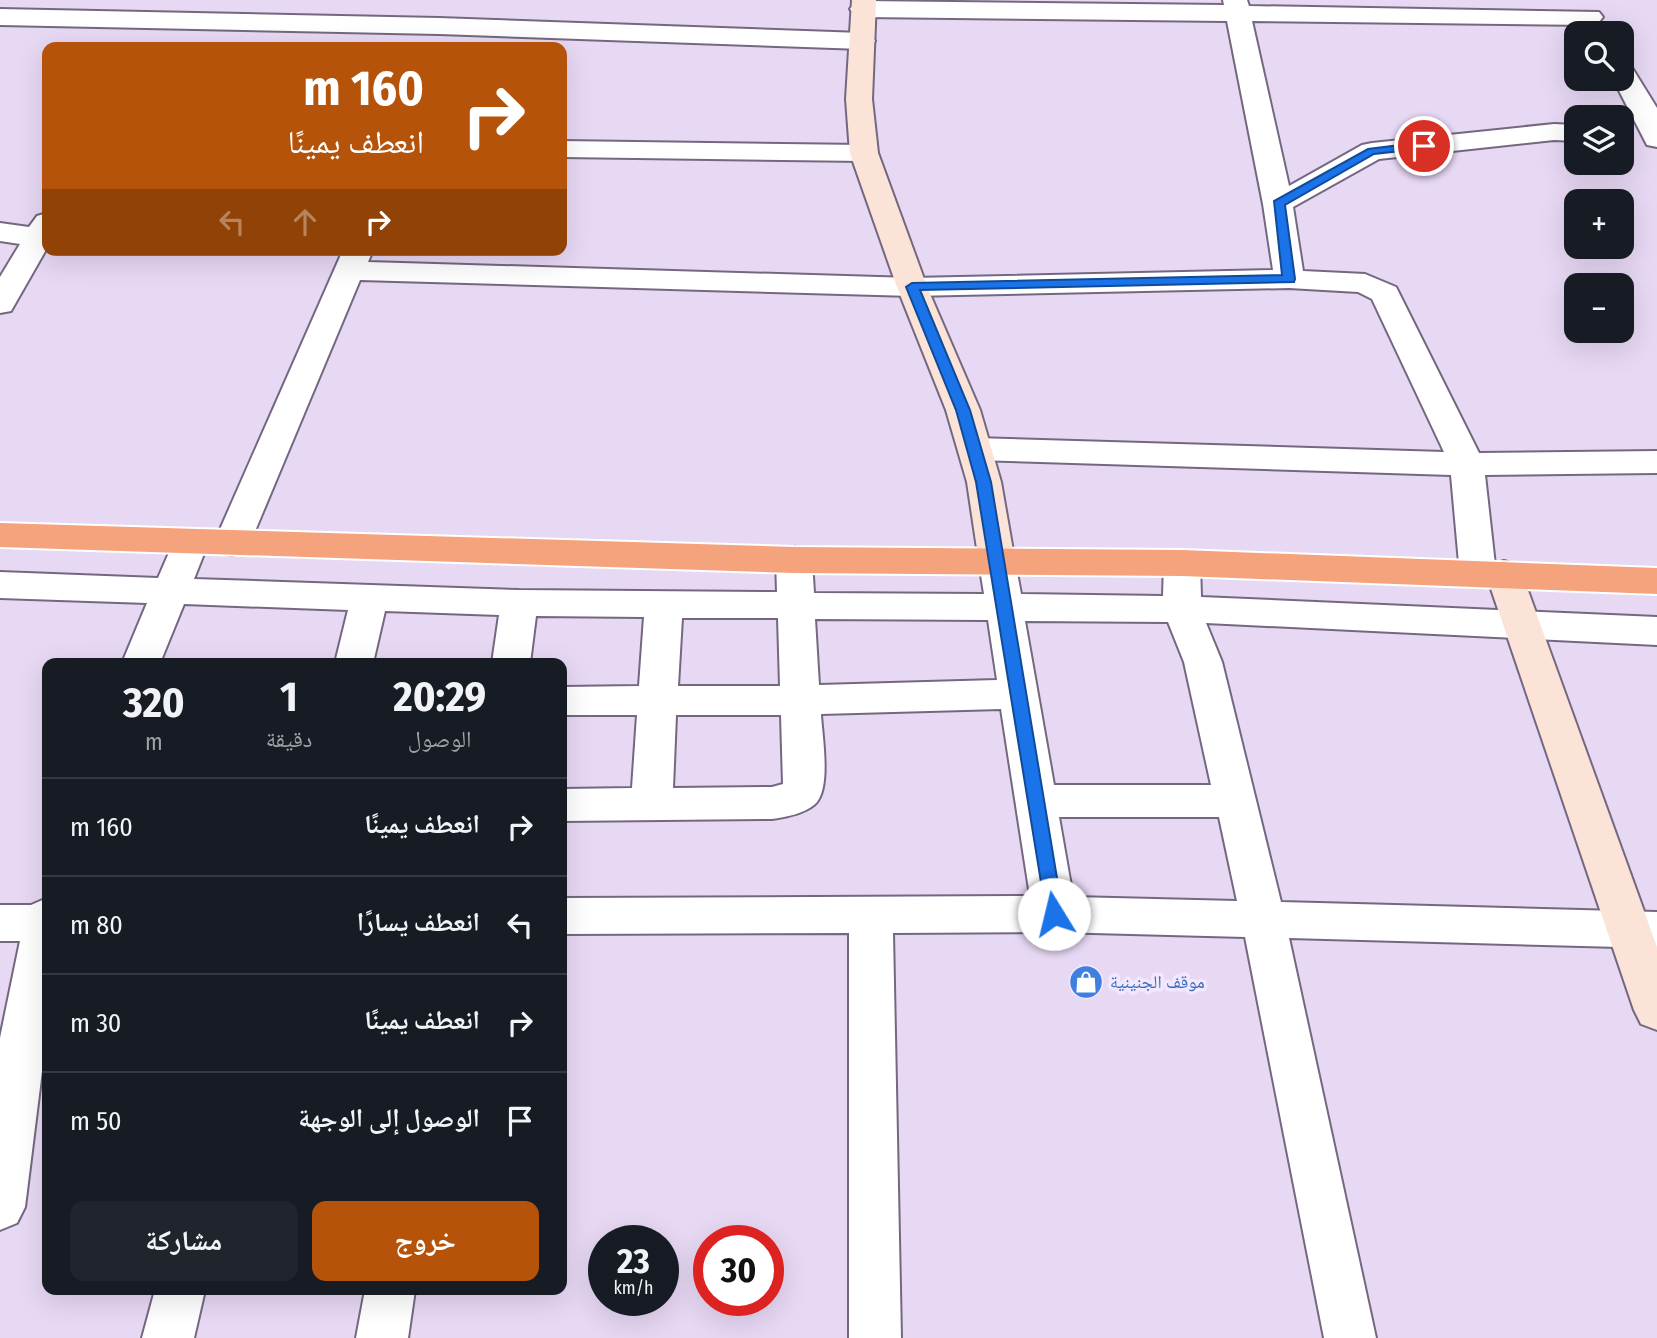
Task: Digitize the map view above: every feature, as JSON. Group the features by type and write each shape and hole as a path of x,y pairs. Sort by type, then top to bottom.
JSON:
{"highway":[{"path":"0,535 794,560 1182,563 1657,581"}],"street":[{"path":"435,36 450,0"},
{"path":"1054,914 984,482 963,410 912,287 864,153 860,126 864,5 1237,7 1590,17"},
{"path":"1237,7 1278,204 1289,279"},
{"path":"0,17 171,20 435,36 862,41"},
{"path":"156,42 171,20"},
{"path":"1633,91 1655,127 1634,133"},
{"path":"1278,204 1372,151 1564,132"},
{"path":"567,149 864,153"},
{"path":"0,232 42,233"},
{"path":"0,304 42,236"},
{"path":"232,542 353,261 912,287 1289,279 1365,284 1385,294 1467,464 1491,574 1523,626 1642,930 1657,1010"},
{"path":"975,449 1467,464 1657,462"},
{"path":"143,658 191,541"},
{"path":"567,805 772,803 788,800 801,793 804,780 794,560"},
{"path":"1182,563 1182,609 1203,662 1263,918 1350,1338"},
{"path":"0,585 519,603 1182,609 1657,631"},
{"path":"355,658 370,598"},
{"path":"512,658 519,603"},
{"path":"651,804 664,603"},
{"path":"567,701 799,700 1019,694"},
{"path":"1036,801 1235,801"},
{"path":"871,914 875,1338"},
{"path":"567,916 1054,914 1642,930"},
{"path":"0,923 42,921"},
{"path":"0,1207 19,1058 42,941"},
{"path":"168,1338 179,1295"},
{"path":"382,1338 389,1295"}],"place":[{"name":"موقف الجنينية","path":"1086,982"}],"route":[{"path":"1054,914 984,482 963,410 912,287 1289,279 1278,204 1372,151 1424,146"}]}
